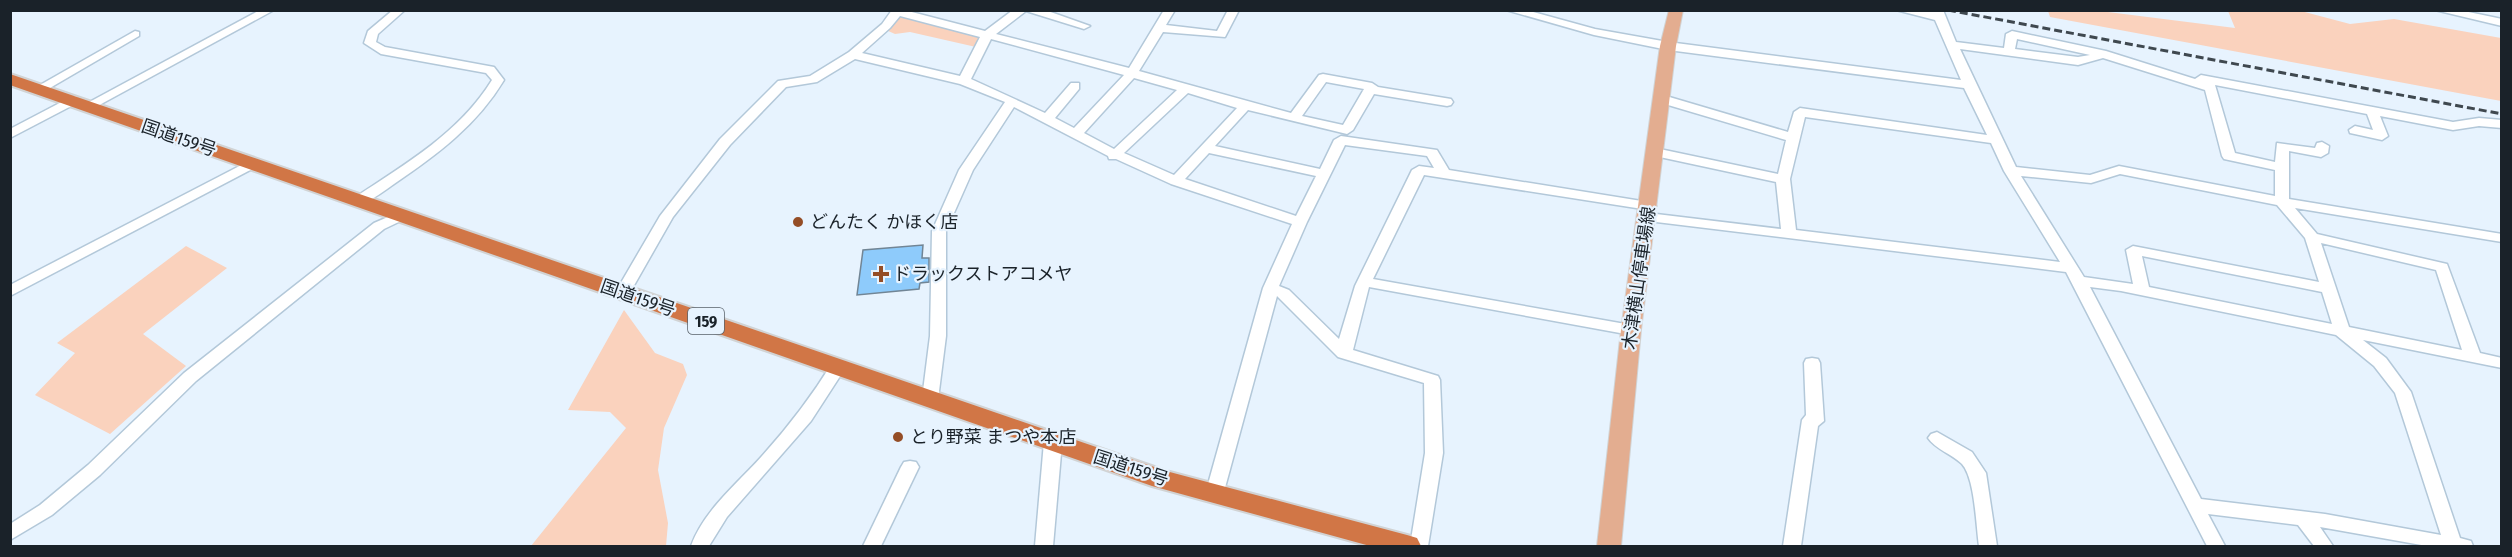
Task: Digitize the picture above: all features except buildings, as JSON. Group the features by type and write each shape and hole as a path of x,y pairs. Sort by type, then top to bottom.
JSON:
{"highway":[{"name":"国道159号","path":"10,79 1053,442 1214,495 1407,546"}],"main road":[{"name":"木津横山停車場線","path":"1609,546 1631,330 1668,46 1676,10"}],"street":[{"path":"253,10 268,11"},
{"path":"362,200 444,144 491,94 498,80 490,70 381,50 370,43 372,33 400,10"},
{"path":"964,81 987,35 1021,10"},
{"path":"1031,10 1084,26"},
{"path":"1076,134 1132,74 1170,10"},
{"path":"1159,28 1221,35 1234,10"},
{"path":"1511,10 1594,32 1668,46 1970,86"},
{"path":"1901,10 1939,14 1970,86 2011,171 2075,275 2216,546"},
{"path":"2431,10 2436,24"},
{"path":"2440,10 2502,23"},
{"path":"10,134 80,103 268,11"},
{"path":"623,293 667,216 725,142 782,84 813,79 853,55 886,26 897,11 1186,88 1294,118 1344,135 1432,153 1444,173"},
{"path":"39,89 135,34"},
{"path":"2009,53 2012,34 2102,54 2211,88 2229,156 2282,167"},
{"path":"1953,45 2078,61 2102,54"},
{"path":"853,55 964,81 1012,101 1114,156 1176,182 1300,222"},
{"path":"2163,72 2453,126 2479,122 2502,124"},
{"path":"1294,118 1323,78 1372,87 1371,90"},
{"path":"1047,119 1075,86"},
{"path":"1114,156 1186,88"},
{"path":"1371,90 1448,102"},
{"path":"1214,495 1271,288 1300,222 1344,135 1371,90"},
{"path":"1662,99 1793,138"},
{"path":"930,399 938,336 939,231 966,170 1012,101"},
{"path":"1176,182 1245,106"},
{"path":"2355,130 2382,136 2372,111"},
{"path":"1789,234 1783,179 1800,112 1996,140"},
{"path":"2194,505 2303,518 2459,545 2403,392 2380,362 2342,331 2312,237 2282,202 2282,146 2321,153 2322,146"},
{"path":"1206,148 1325,174"},
{"path":"1655,152 1783,179"},
{"path":"10,291 254,163"},
{"path":"1344,353 1356,303 1419,170 1789,234 2075,275 2502,363"},
{"path":"2011,171 2091,179 2119,170 2282,202 2502,238"},
{"path":"10,533 46,510 94,470 190,377 379,226 402,215"},
{"path":"2312,237 2442,267 2473,357"},
{"path":"2142,290 2133,250 2329,289"},
{"path":"1365,282 1631,330"},
{"path":"1271,288 1284,293 1344,353 1432,380 1434,453 1419,546"},
{"path":"1792,546 1805,468 1810,420 1815,421 1812,363"},
{"path":"700,546 715,519 776,451 830,381 838,367"},
{"path":"1937,438 1964,454 1973,463 1977,473 1988,546"},
{"path":"1044,546 1053,442"},
{"path":"872,546 910,467"},
{"path":"2303,518 2324,546"}],"shaded area":[{"path":"2048,11 2100,11 2235,28 2228,11 2301,11 2350,24 2394,19 2501,38 2501,101 2050,17"},
{"path":"898,15 983,35 976,47 910,32 895,34 886,30"},
{"path":"186,246 227,268 143,334 186,366 110,434 35,395 75,353 57,343"},
{"path":"624,310 655,353 683,364 687,375 664,428 658,470 668,523 666,546 531,546 626,428 610,412 568,410"}],"railway":[{"path":"1948,10 2502,114"}],"place":[{"name":"どんたく かほく店","path":"798,222"},
{"name":"ドラックストアコメヤ","path":"881,274"},
{"name":"とり野菜 まつや本店","path":"898,437"}]}
